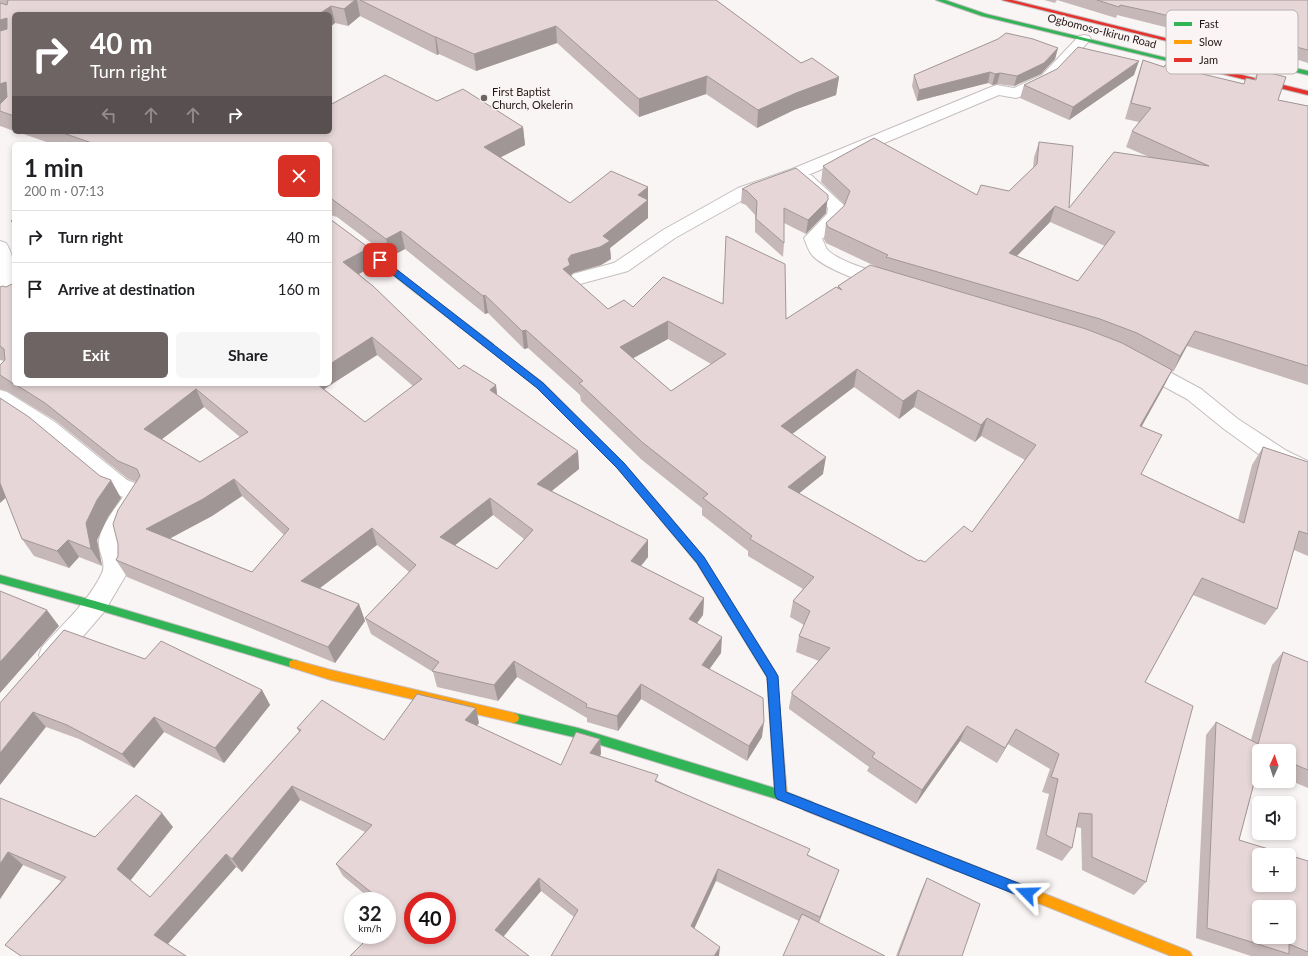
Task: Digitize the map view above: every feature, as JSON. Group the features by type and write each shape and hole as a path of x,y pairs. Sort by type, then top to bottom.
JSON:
{"street":[{"name":"Ogbomoso-Ikirun Road","path":"939,0 984,14 1166,59"},
{"name":"Ogbomoso-Ikirun Road","path":"1005,0 1166,39"},
{"path":"580,278 621,267 669,234 744,192 798,173 997,90 1016,93 1029,87 1047,78 1084,39"},
{"name":"Ogbomoso-Ikirun Road","path":"1298,71 1308,73"},
{"name":"Ogbomoso-Ikirun Road","path":"1229,74 1308,93"},
{"path":"798,173 837,207 836,216 813,238 819,252 839,265 858,273 904,286"},
{"path":"332,224 540,385 621,466 700,560 772,676 781,795"},
{"path":"0,247 10,295 0,302"},
{"path":"1129,359 1194,394 1231,424 1280,457 1308,470"},
{"path":"0,397 48,428 119,486 137,493 110,540 115,561 114,573 95,605 37,671"},
{"path":"0,579 95,605 331,675 578,733 781,795 1186,956"}],"building":[{"path":"8,0 355,0 344,9 331,6 322,12 12,12 12,115 0,111 0,104 7,97 6,82 0,84 0,31 7,29 7,18 0,20 0,3 7,5"},
{"path":"360,0 716,0 801,63 812,58 839,77 796,93 758,110 707,76 639,99 556,26 474,54 435,37"},
{"path":"1097,0 1308,0 1308,50 1298,48 1298,10 1166,10 1166,15 1120,5 1119,7"},
{"path":"1006,33 1033,39 1058,48 1044,63 1017,76 1000,73 995,74 990,72 919,90 914,75 998,39"},
{"path":"1078,47 1139,61 1073,107 1024,85 1057,69"},
{"path":"1143,60 1164,67 1166,65 1166,74 1202,74 1244,84 1246,78 1256,80 1257,74 1274,74 1286,77 1278,100 1308,106 1308,366 1195,331 1180,356 1137,333 1100,319 886,257 888,255 828,227 826,223 844,206 850,191 823,166 874,138 977,195 981,185 1009,191 1037,164 1039,142 1073,146 1069,208 1114,152 1209,166 1132,131 1151,108 1131,103","holes":["1055,206 1115,232 1078,281 1009,253"]},
{"path":"385,75 437,101 463,89 523,127 484,147 570,203 611,171 648,187 638,195 648,200 603,236 610,241 600,247 571,255 568,259 570,265 563,269 608,309 624,300 633,307 663,277 723,304 726,236 785,264 786,319 836,287 842,290 838,286 870,265 1086,329 1122,343 1172,370 1140,426 1162,435 1141,474 1244,523 1263,447 1308,462 1308,534 1299,531 1277,609 1202,578 1145,682 1193,706 1146,882 1092,857 1092,814 1079,813 1072,848 1046,835 1058,779 1051,777 1059,754 1016,729 1005,748 967,726 922,790 872,757 875,753 792,694 792,692 830,648 799,636 810,611 793,601 814,577 750,539 752,536 703,498 708,494 642,442 579,383 583,381 526,330 522,331 485,295 483,296 401,231 386,239 332,199 332,142 89,142 66,134 332,134 332,104","holes":["668,321 726,354 671,391 620,347","857,369 903,401 918,390 981,425 987,418 1036,445 972,532 964,526 925,562 919,561 788,487 826,457 781,426"]},
{"path":"796,168 828,195 828,200 808,220 784,208 784,243 756,219 757,201 747,191 742,189"},
{"path":"332,220 369,248 343,262 373,286 459,369 464,365 496,385 490,390 578,451 537,484 648,540 631,561 704,598 689,619 722,637 702,665 763,698 764,722 749,746 641,684 617,716 586,707 587,704 514,661 494,685 432,671 439,662 365,618 416,565 372,528 301,581 359,604 328,647 116,560 118,556 118,544 113,524 118,510 140,476 137,469 118,461 45,403 18,386 320,386 365,422 422,379 372,337 332,363","holes":["196,389 248,432 200,462 144,429","234,479 289,529 252,572 146,529 203,499","490,498 533,530 497,569 440,537"]},
{"path":"12,284 12,383 0,375 0,365 5,360 4,349 0,346 0,287 6,287"},
{"path":"0,398 29,417 100,476 111,480 97,500 86,523 91,549 68,540 57,551 22,539 0,483"},
{"path":"0,591 47,610 0,662"},
{"path":"64,630 145,659 161,641 262,690 215,748 154,717 122,754 67,725 33,712 0,753 0,703"},
{"path":"1283,652 1308,662 1308,770 1296,765 1296,744 1258,744"},
{"path":"417,694 476,708 465,720 561,765 576,732 600,739 590,753 658,775 655,781 810,849 807,855 839,870 820,917 718,869 691,926 720,947 714,956 551,956 578,910 539,878 495,930 529,956 350,956 362,944 396,944 396,892 371,892 336,864 372,825 292,786 232,859 226,854 154,935 186,956 21,956 5,945 66,877 8,852 0,864 0,798 95,837 136,795 162,813 117,869 150,897 301,730 297,728 322,700 384,740"},
{"path":"1216,722 1258,744 1252,744 1253,788 1239,840 1265,848 1252,848 1252,892 1296,892 1296,857 1308,861 1308,952 1289,944 1296,944 1296,900 1252,900 1252,942 1207,928"},
{"path":"927,878 980,904 962,956 898,956"},
{"path":"802,914 885,956 783,956"},
{"path":"1257,944 1289,944 1289,954"}],"traffic: fast":[{"path":"939,0 984,15 1166,59"},
{"path":"1298,71 1308,73"},
{"path":"332,224 490,346"},
{"path":"665,518 700,560 772,676 773,691"},
{"path":"0,579 95,605 294,664"},
{"path":"514,718 578,733 781,795 808,806"}],"traffic: slow":[{"path":"294,664 331,675 514,718"},
{"path":"773,691 781,795"},
{"path":"957,865 1186,956"}],"traffic: jam":[{"path":"1005,0 1166,39"},
{"path":"1230,74 1308,93"},
{"path":"490,346 540,385 621,466 665,518"},
{"path":"808,806 957,865"}],"place":[{"name":"First Baptist Church, Okelerin","path":"484,98"}],"route":[{"path":"380,260 540,385 621,466 700,560 772,676 781,795 1027,893"}]}
